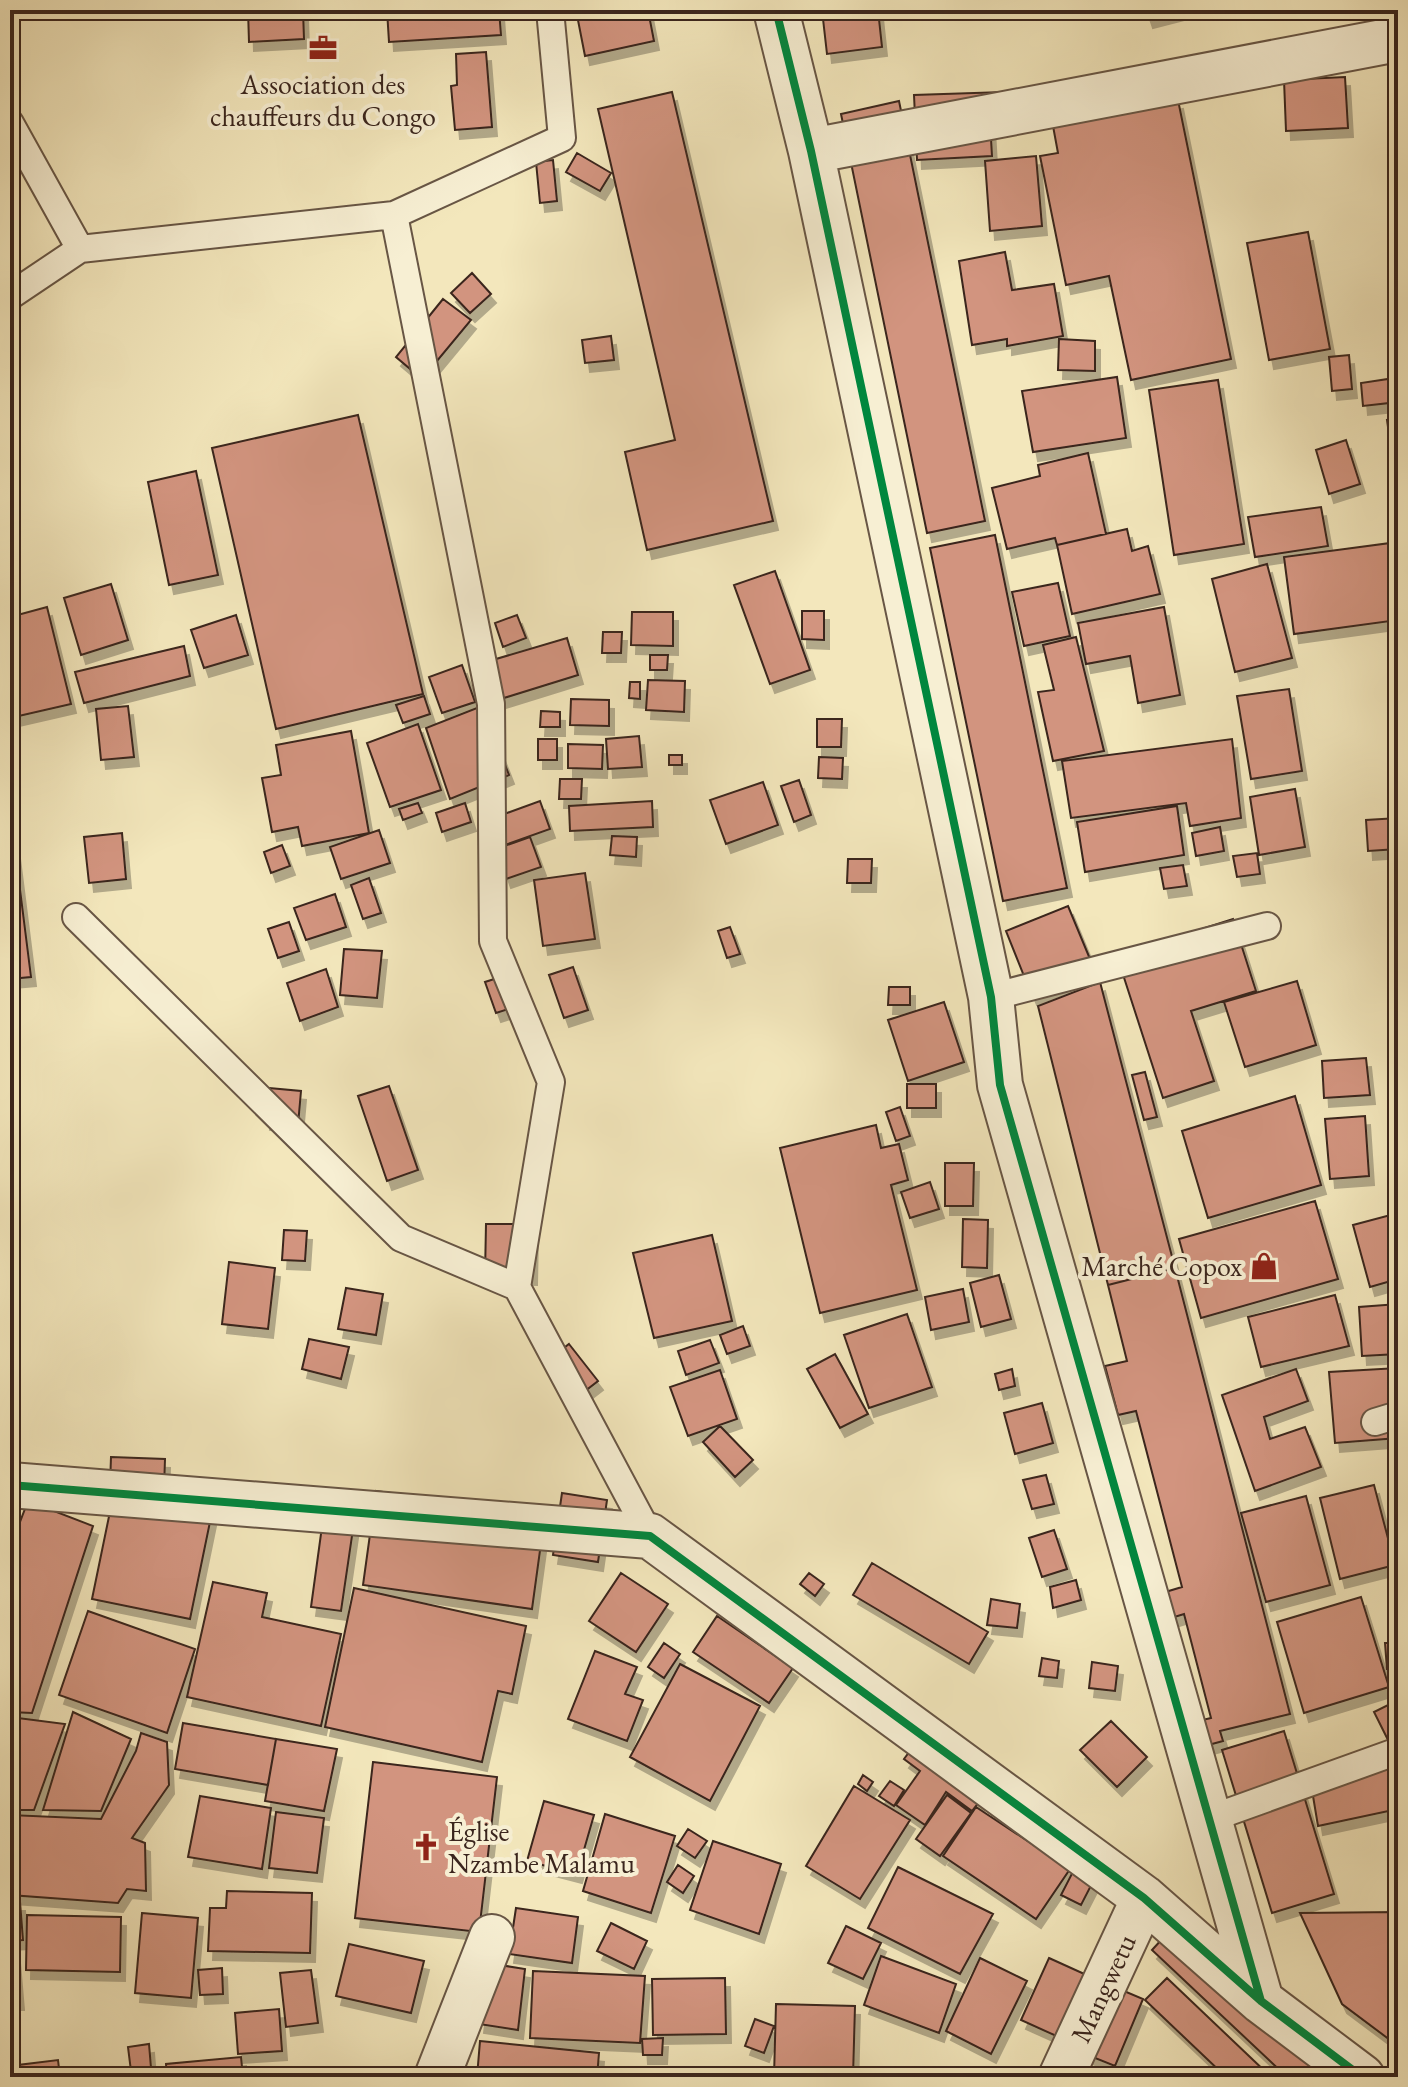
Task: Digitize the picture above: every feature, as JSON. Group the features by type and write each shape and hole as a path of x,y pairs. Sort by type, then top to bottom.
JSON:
{"street":[{"path":"776,10 811,151 991,997 1000,1085 1261,2001"},
{"path":"811,151 1398,39"},
{"path":"10,1485 650,1536 1144,1898 1261,2001 1362,2077"},
{"name":"Mangwetu","path":"1061,2077 1144,1898"},
{"path":"437,2077 492,1937"}],"lane":[{"path":"10,296 80,249 394,215 562,138 550,10"},
{"path":"10,123 80,249"},
{"path":"394,215 491,704 493,941 551,1082 517,1287 650,1536"},
{"path":"76,917 401,1238 517,1287"},
{"path":"991,997 1267,926"},
{"path":"1209,1819 1398,1751"}],"building":[{"path":"248,10 303,10 304,39 249,42"},
{"path":"387,10 499,10 501,35 389,42"},
{"path":"576,10 648,10 654,41 585,56"},
{"path":"822,10 878,10 882,47 827,54"},
{"path":"1145,10 1183,10 1148,19"},
{"path":"486,52 492,127 455,130 451,86 457,85 456,54"},
{"path":"1345,77 1348,128 1286,131 1284,80"},
{"path":"672,92 773,521 647,550 625,452 675,440 598,109"},
{"path":"1004,92 1006,120 990,121 992,156 917,160 914,95"},
{"path":"1178,100 1231,359 1131,380 1109,276 1066,285 1040,156 1058,153 1053,126"},
{"path":"899,101 985,521 927,533 841,114"},
{"path":"577,153 611,173 600,191 566,172"},
{"path":"1036,156 1042,226 990,231 985,161"},
{"path":"553,160 557,201 540,203 536,162"},
{"path":"1308,232 1330,349 1269,360 1247,243"},
{"path":"1005,252 1012,290 1054,284 1063,336 1007,346 1007,339 972,345 959,261"},
{"path":"472,273 491,294 470,313 451,293"},
{"path":"443,299 471,320 422,379 396,357"},
{"path":"611,336 614,360 585,363 582,340"},
{"path":"1059,339 1095,341 1095,371 1058,370"},
{"path":"1349,355 1352,389 1332,391 1329,357"},
{"path":"1117,377 1126,438 1033,452 1022,391"},
{"path":"1388,379 1389,403 1363,406 1361,383"},
{"path":"1218,380 1244,544 1174,555 1149,390"},
{"path":"358,415 423,694 276,729 212,448"},
{"path":"1398,419 1398,447 1391,448 1387,420"},
{"path":"1346,440 1360,484 1329,494 1316,450"},
{"path":"1088,453 1106,534 1057,545 1055,538 1007,549 992,488 1040,476 1038,465"},
{"path":"196,471 218,575 169,585 148,482"},
{"path":"1321,507 1328,546 1255,557 1248,517"},
{"path":"1127,529 1132,551 1148,546 1160,594 1072,614 1057,545"},
{"path":"995,535 1067,888 1003,901 930,548"},
{"path":"1398,542 1398,620 1294,634 1284,557"},
{"path":"1267,564 1292,658 1235,672 1212,579"},
{"path":"775,571 810,670 770,684 734,585"},
{"path":"1058,583 1070,636 1024,646 1012,592"},
{"path":"111,584 128,640 81,655 64,598"},
{"path":"47,607 71,704 10,718 10,617"},
{"path":"1164,607 1180,695 1138,703 1130,656 1086,664 1078,623"},
{"path":"802,611 824,611 824,640 802,639"},
{"path":"632,612 673,612 673,646 631,645"},
{"path":"236,615 248,655 204,668 191,630"},
{"path":"517,615 526,638 503,647 495,623"},
{"path":"603,632 622,632 621,653 602,653"},
{"path":"1076,637 1104,751 1053,761 1038,692 1054,690 1043,645"},
{"path":"567,638 578,675 491,702 479,664"},
{"path":"184,646 190,676 84,703 75,672"},
{"path":"650,655 668,655 667,670 650,670"},
{"path":"462,665 475,702 442,713 429,677"},
{"path":"648,680 685,681 684,712 646,710"},
{"path":"630,682 640,682 640,699 629,698"},
{"path":"1289,689 1302,771 1251,779 1237,696"},
{"path":"424,696 430,714 403,723 396,705"},
{"path":"571,699 609,700 609,726 570,725"},
{"path":"128,706 134,757 101,760 96,709"},
{"path":"482,706 509,775 450,799 426,728"},
{"path":"541,711 560,712 560,727 540,727"},
{"path":"817,719 842,719 841,747 817,747"},
{"path":"418,724 441,790 390,807 367,743"},
{"path":"351,731 369,833 302,846 298,827 272,832 262,778 281,775 276,745"},
{"path":"639,736 642,767 608,769 606,739"},
{"path":"538,739 557,739 557,760 538,760"},
{"path":"1232,739 1241,818 1190,826 1186,803 1071,818 1062,761"},
{"path":"568,744 603,745 602,769 568,768"},
{"path":"669,755 682,755 682,765 669,765"},
{"path":"819,757 843,758 842,779 818,778"},
{"path":"560,779 582,779 581,799 559,799"},
{"path":"799,780 811,815 794,822 781,786"},
{"path":"763,782 778,825 726,844 710,800"},
{"path":"1295,789 1305,847 1259,855 1250,797"},
{"path":"540,801 550,829 505,845 496,817"},
{"path":"652,801 653,827 570,831 569,806"},
{"path":"418,803 422,813 403,820 399,809"},
{"path":"465,803 471,822 442,832 436,813"},
{"path":"1177,806 1184,855 1085,872 1077,822"},
{"path":"1398,818 1398,849 1368,851 1366,820"},
{"path":"1220,827 1224,851 1196,856 1192,833"},
{"path":"379,830 390,863 341,879 330,847"},
{"path":"122,833 126,879 89,883 84,837"},
{"path":"10,834 13,834 31,977 10,979"},
{"path":"612,836 637,837 636,857 610,855"},
{"path":"530,837 541,867 506,879 496,849"},
{"path":"282,845 290,866 271,873 264,852"},
{"path":"1257,853 1260,874 1237,877 1233,856"},
{"path":"848,859 872,859 871,883 847,883"},
{"path":"1183,865 1187,886 1164,889 1160,868"},
{"path":"585,873 595,939 543,946 534,880"},
{"path":"369,878 381,913 363,919 351,885"},
{"path":"335,894 346,927 306,940 294,908"},
{"path":"1068,906 1095,971 1032,996 1006,931"},
{"path":"1233,919 1256,991 1191,1011 1214,1081 1163,1098 1117,956"},
{"path":"289,922 299,951 278,958 268,929"},
{"path":"730,927 740,954 727,958 718,931"},
{"path":"344,949 382,951 377,998 340,995"},
{"path":"573,967 588,1010 564,1018 549,975"},
{"path":"326,969 338,1007 300,1021 287,983"},
{"path":"513,973 524,1004 496,1013 485,982"},
{"path":"1297,981 1316,1045 1245,1067 1224,1002"},
{"path":"1100,982 1175,1268 1108,1285 1038,1006"},
{"path":"889,987 910,987 910,1005 888,1005"},
{"path":"944,1002 964,1062 908,1081 888,1020"},
{"path":"1366,1058 1370,1095 1324,1098 1322,1061"},
{"path":"1145,1072 1157,1117 1144,1120 1132,1075"},
{"path":"907,1084 936,1084 936,1108 907,1108"},
{"path":"389,1086 418,1170 387,1181 358,1096"},
{"path":"269,1088 301,1091 298,1125 265,1121"},
{"path":"1295,1096 1321,1185 1208,1218 1182,1131"},
{"path":"900,1107 910,1136 896,1141 886,1112"},
{"path":"1365,1116 1369,1176 1330,1179 1325,1119"},
{"path":"876,1125 881,1148 899,1144 908,1180 891,1185 917,1290 820,1313 780,1148"},
{"path":"945,1163 974,1163 973,1206 945,1206"},
{"path":"930,1182 939,1209 910,1218 901,1192"},
{"path":"1315,1201 1338,1279 1201,1318 1179,1239"},
{"path":"1398,1213 1398,1279 1370,1287 1353,1225"},
{"path":"963,1219 988,1220 987,1268 962,1267"},
{"path":"486,1224 533,1224 532,1276 485,1275"},
{"path":"284,1230 307,1231 305,1261 282,1260"},
{"path":"712,1235 732,1321 654,1338 633,1253"},
{"path":"229,1262 275,1268 268,1329 222,1324"},
{"path":"1175,1268 1290,1714 1220,1731 1223,1741 1201,1747 1194,1722 1211,1718 1184,1614 1168,1619 1162,1593 1182,1587 1136,1411 1118,1415 1105,1366 1127,1361 1108,1285"},
{"path":"999,1275 1011,1319 981,1327 970,1283"},
{"path":"346,1288 383,1294 376,1335 338,1329"},
{"path":"963,1289 969,1322 931,1330 925,1297"},
{"path":"1335,1295 1349,1346 1261,1367 1248,1317"},
{"path":"1398,1304 1398,1354 1362,1356 1359,1307"},
{"path":"907,1314 932,1387 869,1408 844,1335"},
{"path":"743,1326 750,1346 727,1354 720,1335"},
{"path":"309,1339 349,1347 341,1379 302,1369"},
{"path":"710,1340 719,1363 686,1375 678,1351"},
{"path":"569,1344 598,1381 576,1398 547,1361"},
{"path":"835,1354 868,1414 840,1428 807,1369"},
{"path":"1398,1368 1398,1438 1335,1443 1329,1372"},
{"path":"1012,1369 1015,1386 999,1390 995,1374"},
{"path":"1296,1369 1308,1401 1264,1417 1270,1439 1305,1427 1321,1467 1255,1491 1222,1395"},
{"path":"720,1370 737,1419 688,1436 670,1387"},
{"path":"1042,1403 1053,1443 1015,1454 1004,1413"},
{"path":"720,1426 753,1460 735,1477 703,1442"},
{"path":"111,1457 165,1459 164,1489 110,1486"},
{"path":"1046,1475 1054,1504 1032,1509 1023,1480"},
{"path":"1374,1485 1395,1565 1340,1579 1320,1498"},
{"path":"1398,1485 1398,1525 1389,1487"},
{"path":"327,1490 358,1495 341,1611 311,1607"},
{"path":"376,1491 545,1514 532,1609 363,1585"},
{"path":"562,1493 607,1500 598,1562 553,1555"},
{"path":"1306,1496 1330,1585 1266,1602 1241,1513"},
{"path":"113,1497 211,1517 190,1619 92,1599"},
{"path":"28,1501 93,1526 32,1713 10,1712 10,1646 16,1630 10,1628 10,1548"},
{"path":"1054,1530 1067,1569 1042,1577 1029,1538"},
{"path":"872,1563 988,1632 969,1664 853,1595"},
{"path":"1398,1571 1398,1600 1396,1601 1389,1573"},
{"path":"621,1573 668,1604 636,1652 589,1621"},
{"path":"809,1573 824,1584 815,1596 800,1584"},
{"path":"1076,1580 1081,1600 1053,1608 1050,1587"},
{"path":"213,1582 267,1593 262,1617 341,1634 321,1726 187,1697"},
{"path":"354,1588 526,1626 512,1694 498,1691 482,1762 325,1727"},
{"path":"1361,1597 1389,1687 1304,1713 1277,1622"},
{"path":"991,1599 1020,1604 1017,1628 987,1625"},
{"path":"88,1611 195,1649 167,1733 59,1695"},
{"path":"717,1616 793,1668 769,1703 693,1652"},
{"path":"664,1643 680,1654 664,1678 648,1667"},
{"path":"1385,1643 1398,1643 1398,1669 1387,1669"},
{"path":"595,1651 637,1667 625,1694 643,1700 627,1741 568,1719"},
{"path":"1042,1658 1059,1661 1057,1678 1039,1676"},
{"path":"1092,1662 1118,1666 1115,1691 1089,1688"},
{"path":"680,1664 760,1706 710,1801 630,1757"},
{"path":"1398,1700 1398,1760 1374,1712"},
{"path":"73,1712 131,1739 101,1811 43,1810"},
{"path":"10,1717 65,1724 34,1810 10,1810"},
{"path":"1111,1721 1147,1757 1117,1787 1080,1750"},
{"path":"183,1723 276,1739 268,1785 175,1769"},
{"path":"927,1728 982,1798 972,1811 946,1792 925,1825 896,1805 920,1771 904,1759"},
{"path":"1284,1731 1334,1894 1272,1913 1222,1750"},
{"path":"141,1733 167,1742 169,1785 132,1838 145,1843 146,1891 127,1889 118,1903 10,1895 10,1815 101,1819 136,1751"},
{"path":"276,1739 337,1749 324,1811 265,1801"},
{"name":"Église Nzambe Malamu","path":"373,1762 497,1777 479,1932 355,1918"},
{"path":"1396,1765 1398,1809 1318,1826 1311,1784"},
{"path":"863,1775 873,1782 867,1791 858,1784"},
{"path":"890,1781 904,1790 894,1806 879,1796"},
{"path":"854,1786 910,1820 860,1899 806,1866"},
{"path":"947,1795 971,1813 940,1856 916,1839"},
{"path":"200,1796 271,1808 262,1869 188,1857"},
{"path":"544,1801 594,1815 577,1874 527,1861"},
{"path":"976,1807 1070,1869 1036,1919 943,1856"},
{"path":"276,1812 324,1818 317,1873 269,1868"},
{"path":"605,1814 675,1836 651,1913 583,1891"},
{"path":"688,1829 707,1841 695,1858 677,1846"},
{"path":"713,1841 781,1864 759,1934 690,1910"},
{"path":"1080,1858 1100,1868 1081,1905 1061,1895"},
{"path":"678,1865 694,1876 683,1893 667,1882"},
{"path":"898,1867 993,1914 960,1974 868,1928"},
{"path":"227,1891 312,1893 310,1953 208,1951 210,1908 226,1908"},
{"path":"10,1902 20,1902 23,1940 10,1941"},
{"path":"516,1908 578,1917 572,1963 509,1954"},
{"path":"1398,1912 1398,2046 1342,2004 1300,1913"},
{"path":"142,1913 198,1918 191,1998 135,1993"},
{"path":"27,1915 121,1917 120,1972 26,1970"},
{"path":"611,1923 647,1941 634,1969 597,1951"},
{"path":"1175,1925 1353,2077 1287,2077 1152,1950"},
{"path":"846,1926 881,1943 863,1979 828,1963"},
{"path":"349,1944 424,1961 411,2013 336,1996"},
{"path":"15,1954 19,2001 10,2001 10,1955"},
{"path":"881,1956 956,1984 939,2033 864,2005"},
{"path":"980,1958 1027,1981 991,2054 946,2031"},
{"path":"1049,1958 1091,1977 1063,2039 1021,2020"},
{"path":"487,1963 525,1969 518,2030 479,2024"},
{"path":"222,1968 223,1994 200,1995 198,1970"},
{"path":"311,1970 318,2023 286,2027 280,1973"},
{"path":"533,1971 645,1976 640,2043 530,2038"},
{"path":"725,1978 726,2034 653,2035 652,1979"},
{"path":"1167,1978 1271,2077 1226,2077 1145,2000"},
{"path":"1098,1980 1143,1999 1115,2066 1070,2048"},
{"path":"776,2004 855,2006 853,2077 774,2077"},
{"path":"279,2009 282,2051 238,2054 235,2013"},
{"path":"755,2019 774,2026 764,2053 745,2046"},
{"path":"663,2038 662,2055 643,2055 642,2039"},
{"path":"480,2041 599,2053 597,2077 477,2077"},
{"path":"149,2044 151,2068 131,2071 128,2047"},
{"path":"241,2057 243,2077 167,2077 166,2064"},
{"path":"58,2060 60,2077 10,2077 10,2066"}],"cycle path":[{"path":"776,10 811,151 991,997 1000,1085 1261,2001"},
{"path":"10,1485 650,1536 1144,1898 1261,2001 1362,2077"}],"place":[{"name":"Association des chauffeurs du Congo","path":"323,48"},
{"name":"Marché Copox","path":"1264,1266"},
{"name":"Église Nzambe Malamu","path":"426,1847"}]}
